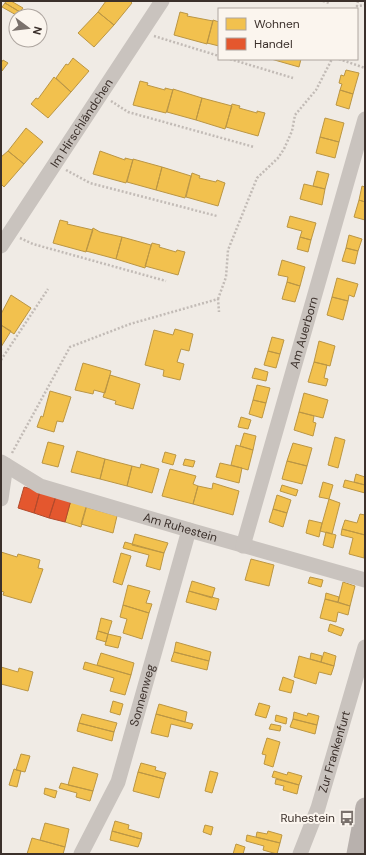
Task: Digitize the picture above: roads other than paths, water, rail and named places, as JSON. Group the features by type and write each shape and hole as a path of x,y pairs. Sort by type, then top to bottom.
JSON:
{"main road":[{"path":"356,854 365,807"}],"street":[{"name":"Im Hirschländchen","path":"1,246 162,1"},
{"name":"Am Auerborn","path":"243,546 365,119"},
{"name":"Am Ruhestein","path":"4,464 40,486 243,546 365,580"},
{"path":"1,499 4,464"},
{"name":"Sonnenweg","path":"81,854 118,782 189,530"},
{"name":"Zur Frankenfurt","path":"300,854 318,808 365,647"}],"place":[{"name":"Ruhestein","path":"347,818"}]}
